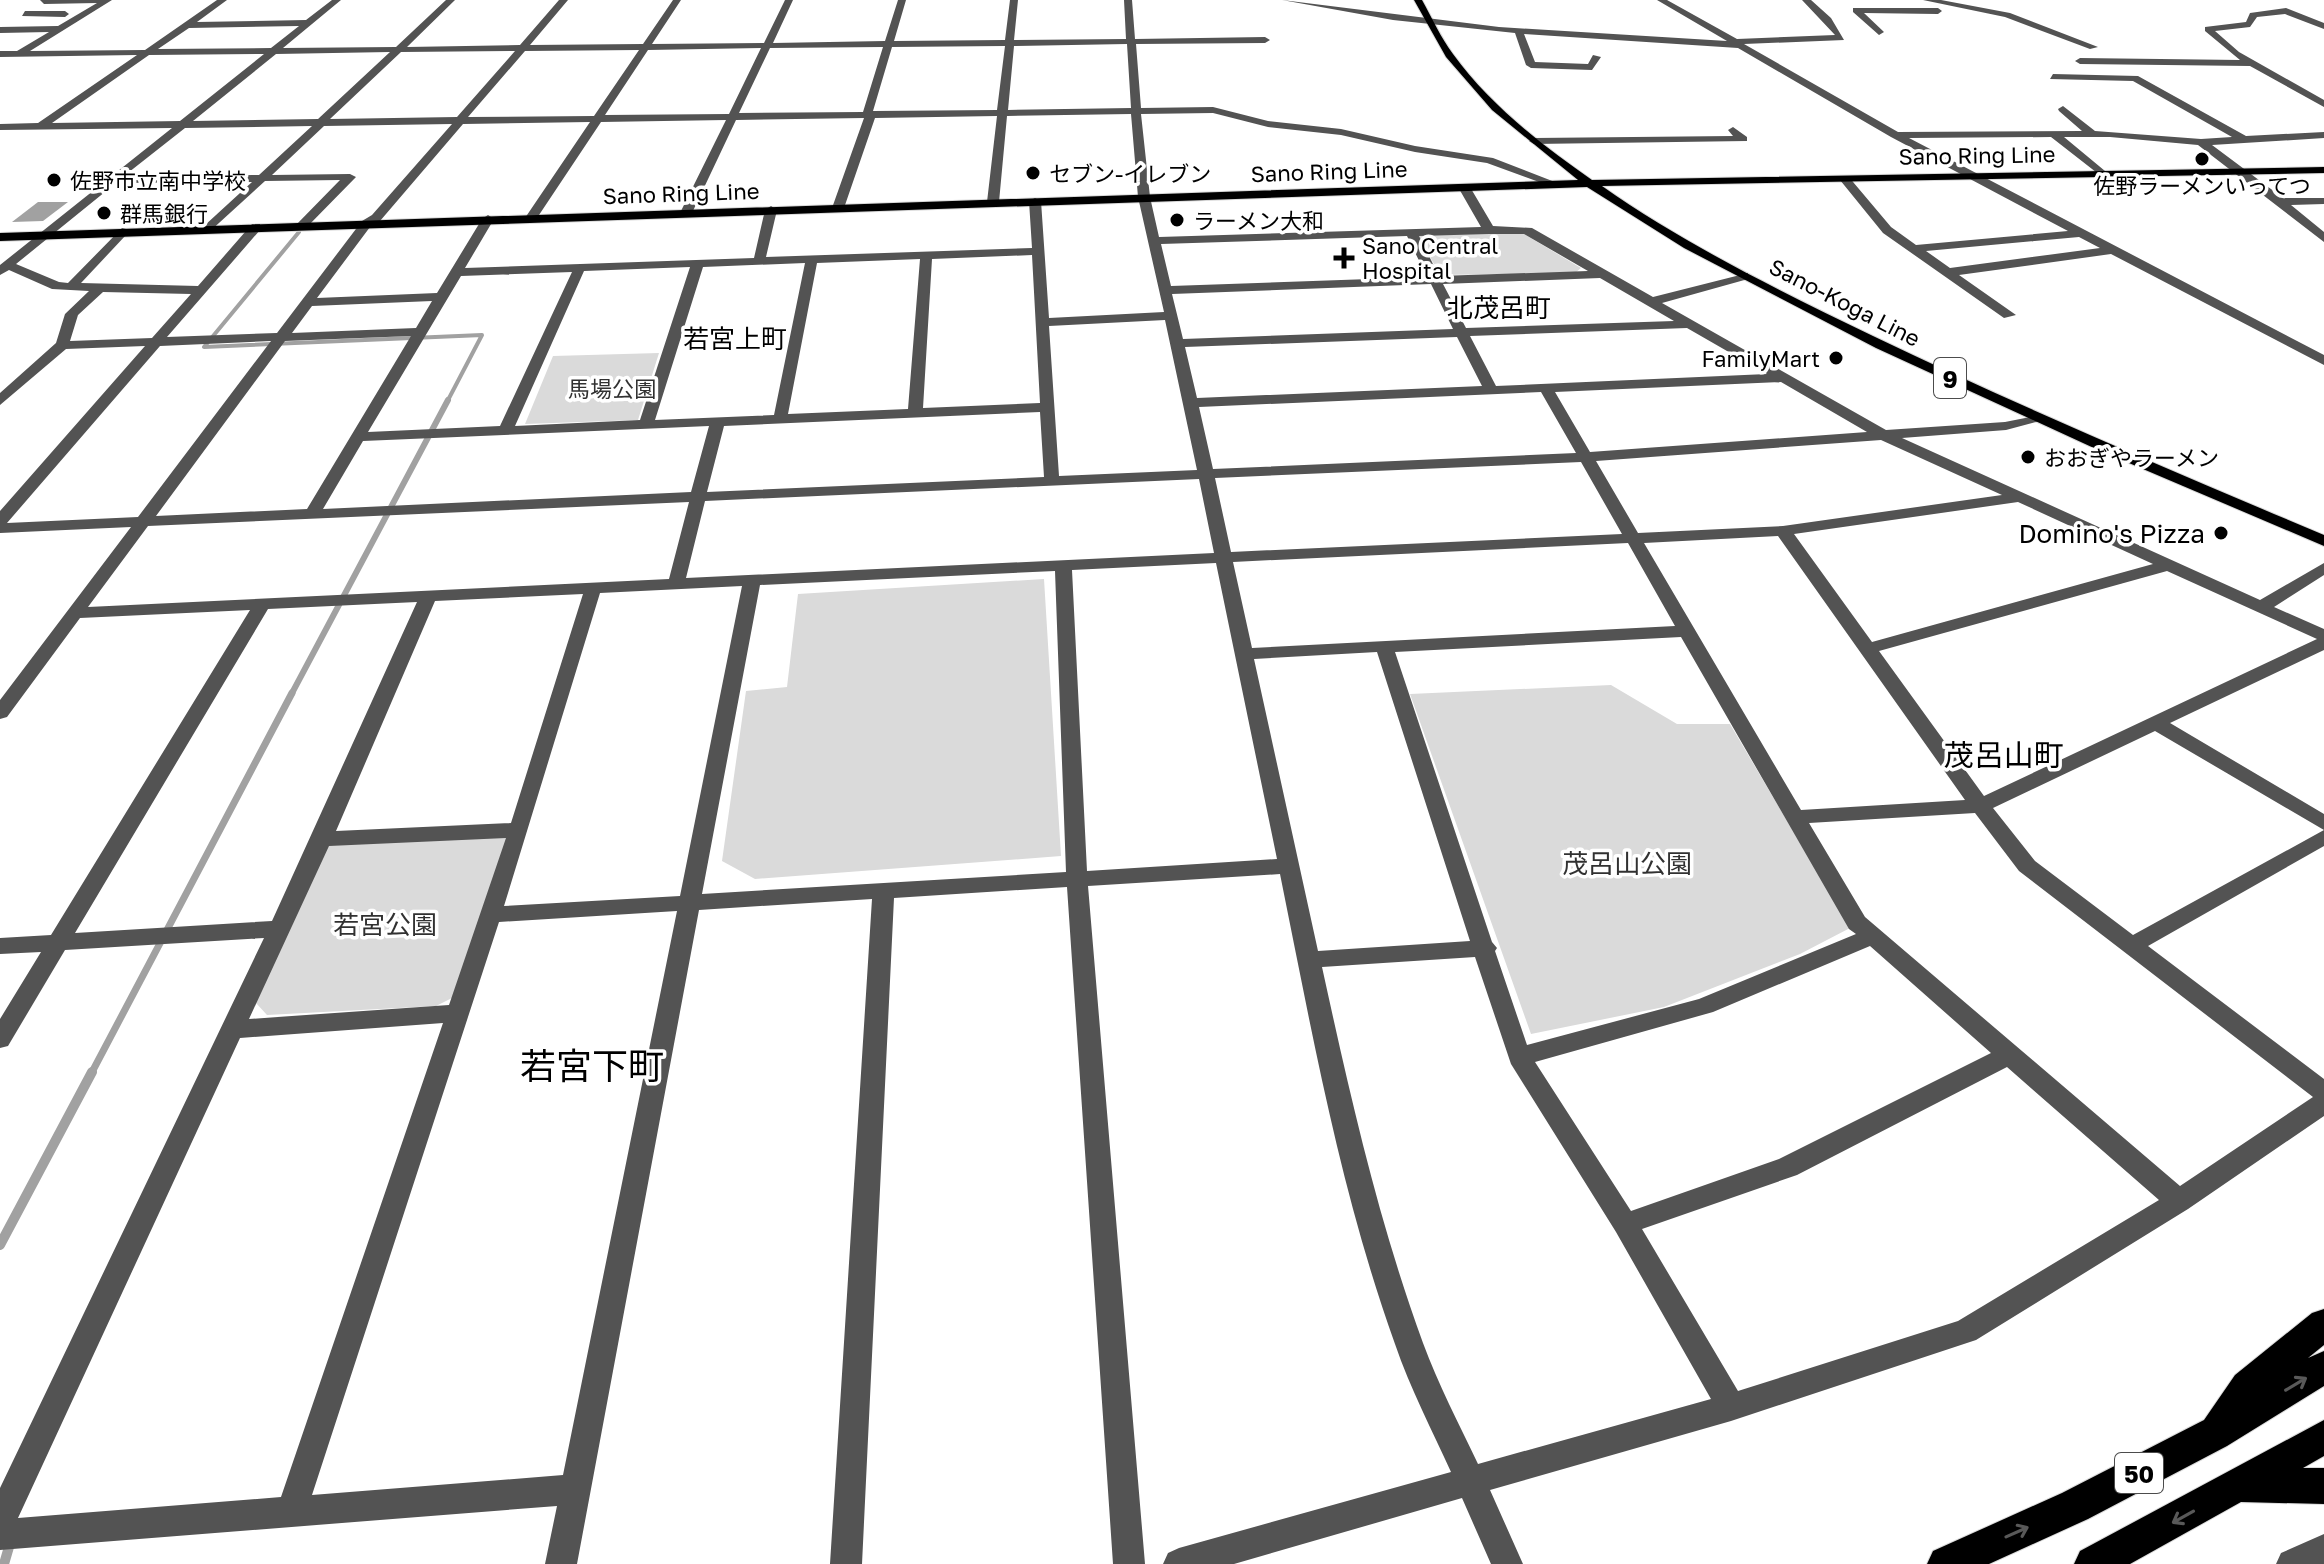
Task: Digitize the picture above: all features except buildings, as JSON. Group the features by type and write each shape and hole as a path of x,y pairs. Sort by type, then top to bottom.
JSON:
{"highway":[{"path":"2214,1434 2247,1387 2324,1324"},
{"name":"50","path":"1946,1564 2075,1506 2214,1434 2324,1367"},
{"name":"50","path":"2093,1564 2324,1437"},
{"path":"2241,1485 2324,1486"}],"main road":[{"name":"Sano-Koga Line","path":"1418,0 1428,23 1469,81 1534,141 1636,214 1744,276 2035,418 2324,541"},
{"name":"Sano Ring Line","path":"0,237 1554,184 2324,170"}],"street":[{"path":"44,1 108,0"},
{"path":"0,66 108,0"},
{"path":"42,125 223,0"},
{"path":"4,268 337,0"},
{"path":"208,229 451,0"},
{"path":"0,713 366,224 376,218 564,0"},
{"path":"531,218 677,0"},
{"path":"686,213 789,0"},
{"path":"838,208 902,0"},
{"path":"993,202 1014,0"},
{"path":"1128,0 1144,197 1191,403 1348,1145 1381,1261 1410,1347 1467,1481 1507,1564"},
{"path":"1286,0 1428,23 1519,33 1734,44 1841,38 1828,20 1806,0"},
{"path":"1661,0 1895,135 2324,361"},
{"path":"1927,0 1993,11 2093,47"},
{"path":"2287,0 2280,5 2286,11 2324,26"},
{"path":"1879,32 1856,10 1938,11"},
{"path":"2286,11 2253,15 2250,24 2208,29 2236,54 2324,104"},
{"path":"25,14 86,13"},
{"path":"1828,20 1841,20"},
{"path":"1853,20 1866,20"},
{"path":"188,25 309,23"},
{"path":"0,40 18,29"},
{"path":"0,30 61,29"},
{"path":"1519,33 1531,65 1592,67 1596,57"},
{"path":"0,54 1265,40"},
{"path":"13,42 40,42"},
{"path":"2080,61 2255,63"},
{"path":"2053,77 2135,78 2245,140"},
{"path":"2063,109 2092,134"},
{"path":"0,127 1213,110 1268,124 1341,132 1415,149 1489,160 1554,184"},
{"path":"1534,141 1743,139 1733,130"},
{"path":"1895,135 2144,135 2201,142 2324,135"},
{"path":"2054,135 2101,173"},
{"path":"2201,142 2321,233"},
{"path":"114,180 350,177 301,226"},
{"path":"1844,178 1887,230 2009,315"},
{"path":"1464,187 1489,230"},
{"path":"1035,201 1052,481"},
{"path":"2281,202 2324,201"},
{"path":"759,261 771,210"},
{"path":"312,514 488,219"},
{"path":"0,521 256,227"},
{"path":"1155,241 1528,231 1883,435 2324,636"},
{"path":"71,287 122,232"},
{"path":"1411,233 1491,390"},
{"path":"1912,249 2081,233"},
{"path":"1950,272 2112,250"},
{"path":"456,272 1038,251"},
{"path":"915,414 926,255"},
{"path":"780,419 812,259"},
{"path":"646,425 698,263"},
{"path":"505,431 580,267"},
{"path":"4,268 57,286 201,290"},
{"path":"1165,290 1599,274"},
{"path":"1650,302 1744,276"},
{"path":"0,401 62,345 72,314 100,288"},
{"path":"307,302 442,297"},
{"path":"1041,322 1170,316"},
{"path":"1177,343 1688,324"},
{"path":"62,345 421,332"},
{"path":"1191,403 1783,378"},
{"path":"1545,387 1857,923 2179,1201"},
{"path":"357,437 1049,407"},
{"path":"0,528 1586,457 2006,426 2035,418"},
{"path":"676,585 717,422"},
{"path":"74,613 1783,531 2023,497"},
{"path":"1783,531 1980,806 2027,866 2324,1092"},
{"path":"1063,565 1077,880 1129,1564"},
{"path":"1867,649 2170,565"},
{"path":"2262,607 2324,568"},
{"path":"561,1564 752,581"},
{"path":"291,1512 519,830 593,589"},
{"path":"0,1522 322,839 428,597"},
{"path":"0,1039 261,606"},
{"path":"1243,654 1685,631"},
{"path":"1794,817 1980,806 2324,643"},
{"path":"1384,646 1486,948 1519,1057 1625,1224 1731,1407"},
{"path":"2157,724 2324,823"},
{"path":"322,839 519,830"},
{"path":"2132,945 2324,837"},
{"path":"491,915 1288,866"},
{"path":"846,1564 883,893"},
{"path":"0,946 280,929"},
{"path":"1519,1057 1705,1006 1873,936"},
{"path":"1308,960 1486,948"},
{"path":"232,1029 458,1013"},
{"path":"1625,1224 1788,1167 2010,1054"},
{"path":"1179,1564 1731,1407 1966,1331 2179,1201 2324,1103"},
{"path":"0,1535 576,1489"},
{"path":"2292,1564 2324,1550"}],"green space":[{"path":"1519,231 1581,268 1575,273 1440,275 1418,235"},
{"name":"馬場公園","path":"659,353 638,420 525,424 553,356"},
{"path":"1044,579 1061,856 755,879 722,861 746,691 787,687 798,594"},
{"name":"茂呂山公園","path":"1611,685 1677,724 1730,724 1850,928 1800,954 1664,1007 1531,1034 1410,694"},
{"name":"若宮公園","path":"514,833 456,996 436,1006 267,1015 256,1003 326,841"}],"shaded area":[{"path":"38,202 68,202 43,221 12,222"}],"waterway":[{"path":"299,232 204,347 482,335 447,402"},
{"path":"291,695 448,400"},
{"path":"91,1074 292,693"},
{"path":"0,1245 92,1072"},
{"path":"4,1564 11,1540"}],"place":[{"name":"佐野ラーメンいってつ","path":"2202,159"},
{"name":"セブン-イレブン","path":"1033,173"},
{"name":"佐野市立南中学校","path":"54,180"},
{"name":"群馬銀行","path":"104,213"},
{"name":"ラーメン大和","path":"1177,220"},
{"name":"Sano Central Hospital","path":"1344,258"},
{"name":"FamilyMart","path":"1836,358"},
{"name":"おおぎやラーメン","path":"2028,457"},
{"name":"Domino's Pizza","path":"2221,533"}],"district":[{"name":"北茂呂町","path":"1499,307"},
{"name":"若宮上町","path":"735,338"},
{"name":"茂呂山町","path":"2004,755"},
{"name":"若宮下町","path":"592,1065"}]}
